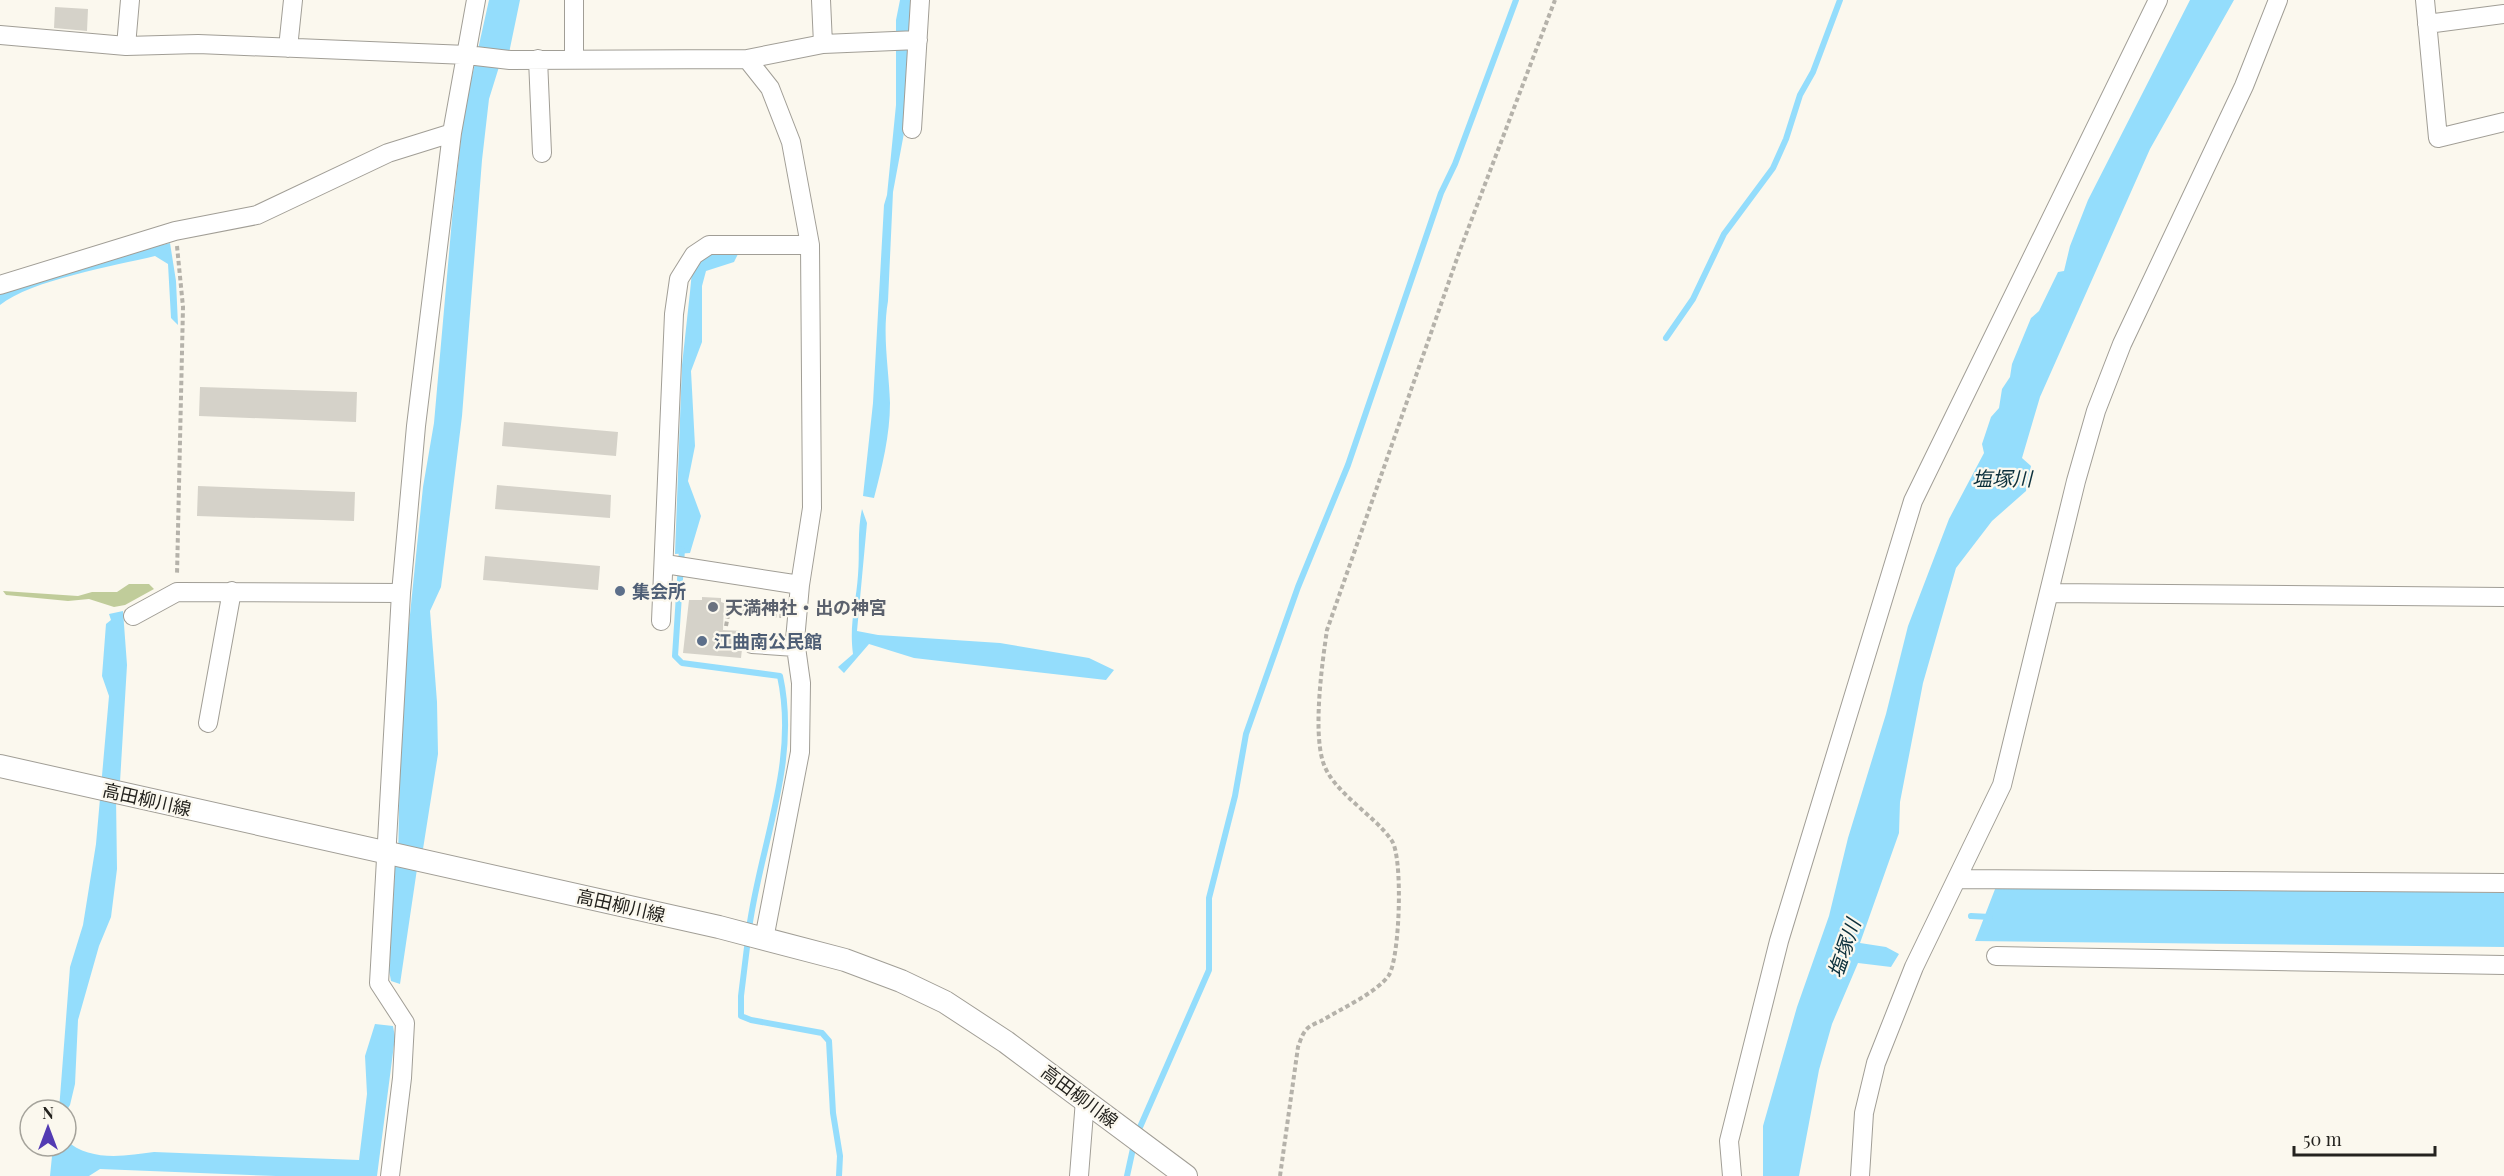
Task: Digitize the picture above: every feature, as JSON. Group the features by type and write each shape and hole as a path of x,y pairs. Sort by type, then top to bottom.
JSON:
{"main road":[{"name":"高田柳川線","path":"0,765 752,936 845,960 901,981 945,1002 1006,1042 1186,1176"}],"street":[{"path":"126,46 130,0"},
{"path":"288,48 293,0"},
{"path":"390,1176 402,1078 405,1023 379,983 391,854 401,593 417,426 452,133 476,0"},
{"path":"574,0 574,59"},
{"path":"821,0 823,44"},
{"path":"912,129 920,0"},
{"path":"1732,1176 1729,1141 1779,941 1913,501 2158,0"},
{"path":"1860,1176 1864,1113 1876,1063 1914,967 2002,785 2076,481 2096,411 2122,344 2244,86 2278,0"},
{"path":"2425,0 2439,138 2504,122"},
{"path":"2427,24 2504,14"},
{"path":"0,35 126,46 198,44 467,55 510,60 747,59 823,44 918,40"},
{"path":"538,59 542,153"},
{"path":"747,59 770,88 792,142 810,245 812,508 800,585 795,647 801,683 800,752 752,936"},
{"path":"0,285 175,231 257,215 388,153 452,133"},
{"path":"661,621 668,565 674,314 678,279 694,255 709,245 810,245"},
{"path":"668,565 800,585"},
{"path":"208,723 232,591"},
{"path":"133,616 177,592 401,593"},
{"path":"2049,593 2504,597"},
{"path":"752,644 795,647"},
{"path":"1957,879 2504,883"},
{"path":"1996,956 2504,965"},
{"path":"1079,1176 1085,1100"}],"path":[{"path":"1280,1176 1298,1047 1306,1029 1376,987 1388,976 1395,957 1398,927 1397,853 1392,841 1337,783 1323,762 1320,736 1320,676 1327,630 1460,250 1555,0"},
{"path":"175,231 183,307 177,592"},
{"path":"726,626 729,610 763,614"}],"green space":[{"path":"129,584 149,584 154,589 125,605 114,607 89,599 68,601 6,595 3,591 78,596 92,592 117,592"}],"water":[{"path":"489,0 520,0 509,53 503,54 489,99 462,416 441,587 430,611 437,702 438,754 423,849 417,869 400,984 391,981 389,970 395,866 398,863 401,703 423,487 434,423 464,112"},
{"path":"900,0 912,0 904,133 893,192 886,314 890,415 885,451 874,498 863,496 873,403 884,205 896,105 896,20"},
{"name":"塩塚川","path":"2190,0 2234,0 2150,149 2040,397 2022,458 2031,466 2026,491 1992,521 1956,568 1923,683 1900,802 1899,833 1860,943 1886,947 1899,954 1891,967 1858,963 1832,1024 1819,1070 1799,1176 1763,1176 1763,1126 1797,1007 1829,916 1848,838 1886,714 1908,626 1949,519 1984,453 1982,444 1991,417 1999,408 2002,389 2010,377 2012,364 2031,318 2039,311 2058,272 2064,271 2070,246 2088,200"},
{"path":"170,243 176,281 178,325 171,318 168,264 155,256 52,281 14,296 0,305 0,293 121,255"},
{"path":"707,252 739,252 734,262 706,271 702,286 702,342 691,371 695,446 688,481 701,516 690,553 675,554 682,365 692,271"},
{"path":"862,509 867,523 857,631 878,635 1000,643 1089,658 1114,670 1106,680 914,658 869,644 844,673 838,667 853,654 852,623"},
{"path":"123,611 127,665 120,782 116,797 117,869 111,917 99,946 78,1020 75,1084 72,1098 60,1098 70,967 83,925 96,844 109,696 102,676 106,624 111,620 109,614"},
{"path":"1997,884 2504,893 2504,947 1975,941"},
{"path":"375,1024 393,1026 395,1037 377,1176 276,1176 100,1169 89,1176 50,1176 52,1158 78,1158 78,1148 96,1155 108,1156 154,1152 359,1160 367,1094 365,1056"}],"building":[{"path":"55,7 88,9 87,31 54,28"},
{"path":"200,387 357,392 356,422 199,416"},
{"path":"504,422 618,432 616,456 502,446"},
{"path":"497,485 611,495 610,518 495,509"},
{"path":"198,486 355,492 354,521 197,516"},
{"path":"485,556 600,566 598,590 483,580"},
{"path":"702,597 721,598 721,602 724,603 723,630 744,631 741,658 683,653 689,600 702,600"}],"waterway":[{"path":"1137,1134 1209,970 1209,898 1235,796 1246,734 1298,587 1348,465 1441,193 1455,164 1516,0"},
{"path":"1666,338 1693,299 1724,234 1773,168 1786,139 1800,95 1813,72 1840,0"},
{"path":"682,549 675,656 682,663 780,676 785,708 785,740 776,803 749,929"},
{"path":"1971,916 1990,917"},
{"path":"748,939 741,996 741,1016 751,1020 822,1033 829,1041 833,1113 840,1156 839,1176"},
{"path":"1127,1176 1134,1144"}],"place":[{"name":"集会所","path":"620,591"},
{"name":"天満神社・出の神宮","path":"713,607"},
{"name":"江曲南公民館","path":"702,641"}]}
